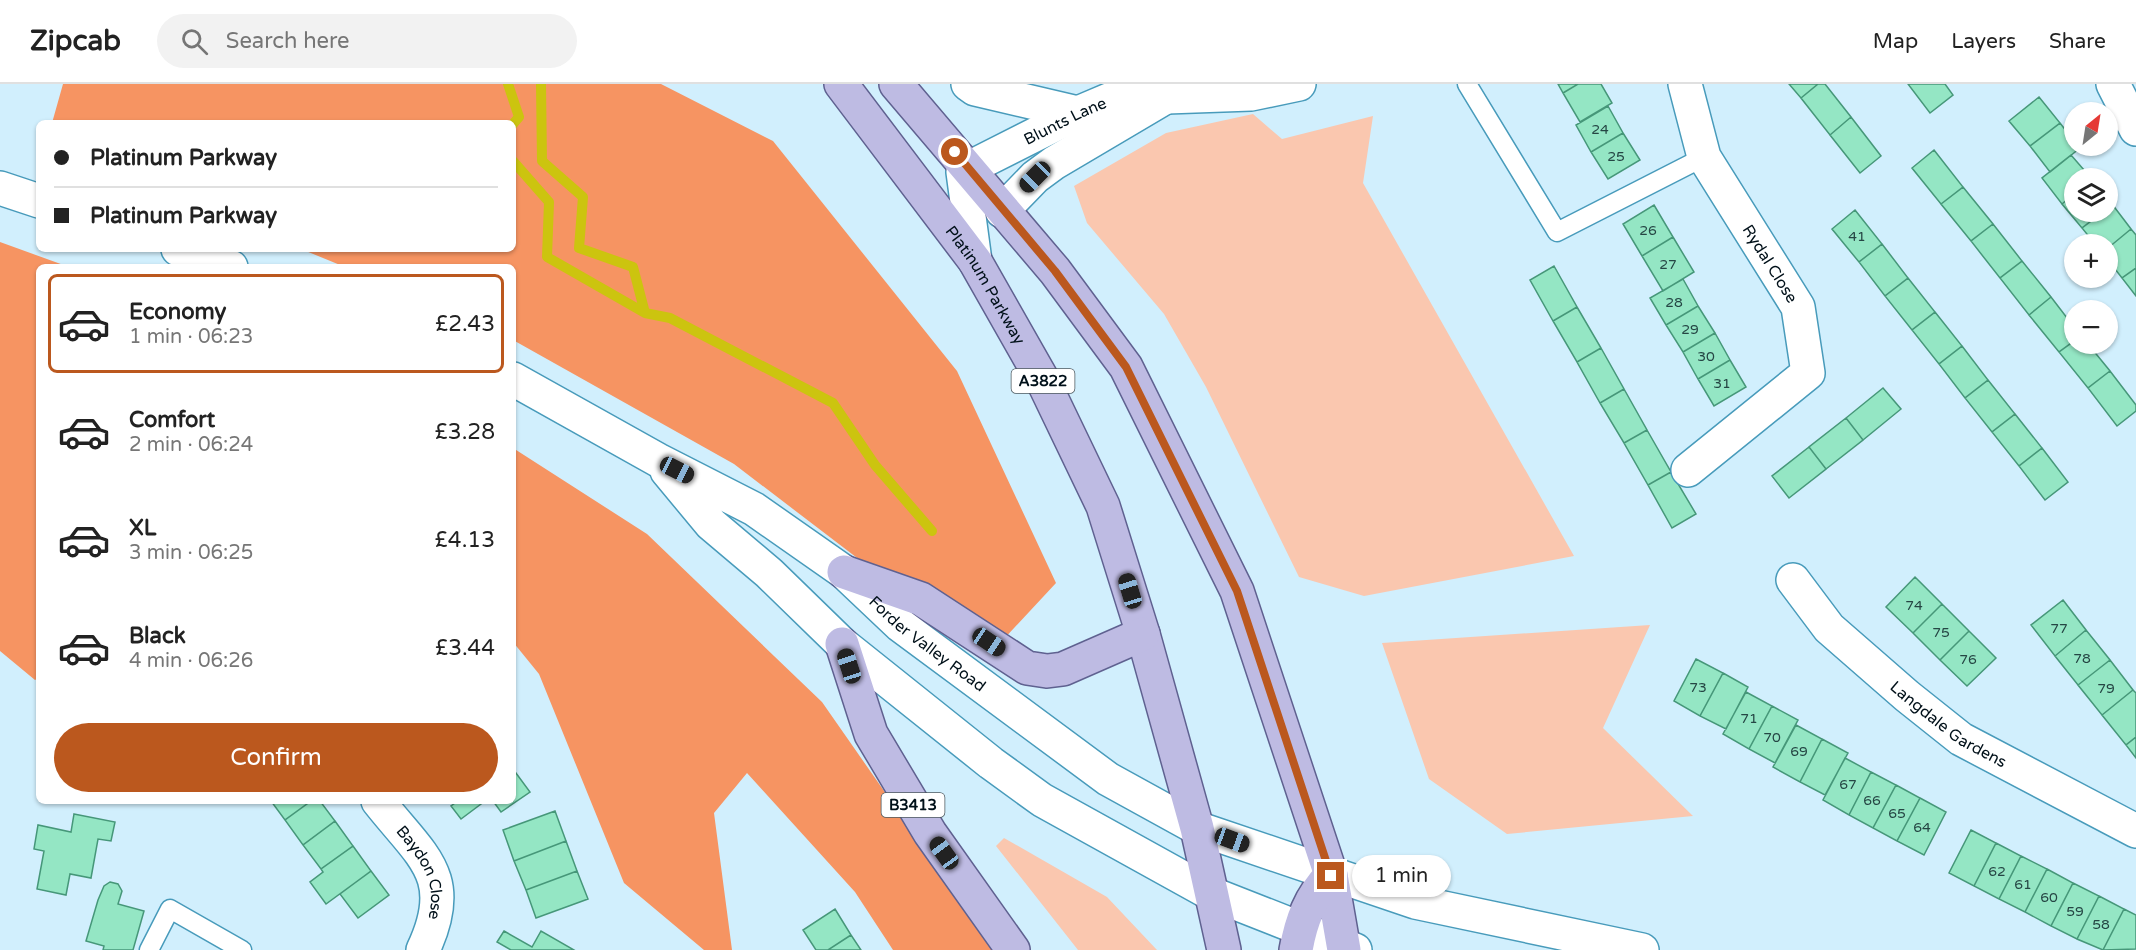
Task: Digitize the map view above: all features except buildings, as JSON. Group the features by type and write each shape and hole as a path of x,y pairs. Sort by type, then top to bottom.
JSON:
{"main road":[{"name":"Platinum Parkway","path":"841,84 975,261 1042,379 1103,506 1165,709 1197,828"},
{"path":"842,644 991,764 1042,800 1297,940 1347,949 1331,876 1237,591 1126,367 1055,271 896,84"},
{"path":"968,84 975,88 1078,113"},
{"name":"Blunts Lane","path":"969,168 1078,113 1112,99 1251,94 1299,84"},
{"name":"Rydal Close","path":"1685,84 1704,157 1798,307 1808,372 1688,470"},
{"path":"2113,84 2136,129"},
{"path":"1002,211 1035,177 1054,163 1169,96"},
{"path":"969,168 963,172 975,261"},
{"path":"0,188 36,200"},
{"path":"187,252 222,264"},
{"name":"Forder Valley Road","path":"516,381 658,460 754,509 844,572 900,625 1108,779 1197,828 1331,876 1415,902 1481,918 1642,950"},
{"name":"Forder Valley Road","path":"658,460 711,525 769,573 842,644"},
{"path":"844,572 921,598 1027,668 1047,671 1063,669 1143,634"},
{"name":"Langdale Gardens","path":"1793,580 1829,628 1907,696 1961,739 2136,831"},
{"name":"B3413","path":"842,644 871,734 930,833 1013,950"},
{"name":"Baydon Close","path":"380,804 434,872 438,896 435,925 423,950"},
{"name":"A3822","path":"1197,828 1224,950"},
{"path":"1297,940 1310,901 1331,876"}],"lane":[{"path":"1467,84 1557,232 1704,157"},
{"path":"149,950 170,909 242,950"}],"shaded area":[{"path":"63,84 661,84 773,141 957,371 1056,583 987,657 734,464 516,342 516,264 338,264 308,252 516,252 516,120 53,120"},
{"path":"1253,114 1282,139 1373,116 1363,183 1574,556 1364,596 1299,577 1206,387 1164,314 1087,223 1074,186 1166,133"},
{"path":"0,242 61,264 36,264 36,680 0,651"},
{"path":"516,450 647,534 822,702 995,950 893,950 855,892 747,773 714,813 732,950 704,950 624,883 539,674 516,646"},
{"path":"1650,625 1603,728 1693,816 1507,834 1429,779 1382,643"},
{"path":"1004,838 1107,897 1157,950 1078,950 996,846"}],"waterway":[{"path":"508,84 519,117 516,120"},
{"path":"541,84 542,161 583,197 579,248 633,267 645,313"},
{"path":"516,164 549,202 547,257 645,313 670,318 833,403 875,465 932,531"}],"route":[{"path":"955,152 1002,211 1055,271 1126,367 1237,591 1331,876"}]}
